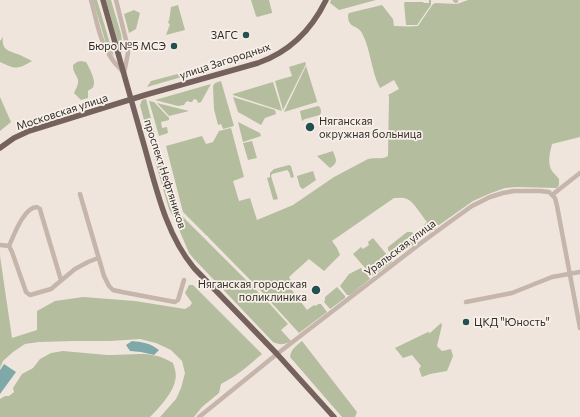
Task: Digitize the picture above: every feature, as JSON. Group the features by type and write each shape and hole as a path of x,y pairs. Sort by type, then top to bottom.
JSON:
{"main road":[{"name":"проспект Нефтяников","path":"103,0 157,190 178,246 194,268 334,417"},
{"name":"улица Загородных","path":"131,100 258,63 275,56 288,48 301,35 315,18 326,0"},
{"name":"Московская улица","path":"0,148 14,138 29,131 131,100"}],"street":[{"path":"91,0 103,43 113,61 124,73"},
{"path":"116,0 127,44 128,54 124,73"},
{"path":"580,173 550,193 555,198 557,206 580,328"},
{"name":"Уральская улица","path":"199,417 276,354 421,243 472,206 490,197 514,191 543,191 550,193"},
{"path":"80,194 98,258 106,281 113,290 175,302 178,300 184,280"},
{"path":"9,246 24,216 30,209 37,207 40,209 61,280"},
{"path":"0,245 9,246"},
{"path":"9,246 25,289 28,294 33,295 51,289 79,266 98,258"},
{"path":"466,302 512,293 552,277 580,272"}],"green space":[{"path":"93,0 97,0 114,57 107,47"},
{"path":"106,0 111,0 121,34 123,50 121,53"},
{"path":"251,0 269,0 272,13 257,17"},
{"path":"331,0 376,0 339,10 330,3"},
{"path":"429,0 431,0 431,5 417,25 406,25 404,3 429,3"},
{"path":"468,0 580,0 580,137 552,144 549,158 550,168 559,179 559,185 557,188 505,188 491,193 473,201 439,225 435,225 436,229 429,233 423,226 427,222 410,201 405,198 394,198 332,241 340,255 324,271 309,259 289,277 294,287 291,289 307,310 314,305 316,306 321,304 327,312 299,333 267,297 183,212 166,146 202,136 206,144 213,142 219,131 231,128 244,177 233,181 239,201 250,198 257,220 293,205 334,177 368,159 383,158 388,156 388,95 399,89 394,80 380,88 365,40 360,30 349,22 349,13 382,5 393,19 394,26 418,26 433,4 457,4"},
{"path":"178,5 185,30 166,35 170,24 168,23 171,7"},
{"path":"134,10 140,13 136,29 129,33 124,14"},
{"path":"3,37 3,45 7,50 32,61 16,68 0,62 0,41"},
{"path":"81,61 86,62 92,74 94,85 88,91 88,98 81,100 74,93 78,80 73,69 73,65"},
{"path":"305,62 306,64 283,110 275,81 292,76 289,67"},
{"path":"208,66 209,69 147,87 151,81"},
{"path":"306,66 317,102 284,112"},
{"path":"221,81 234,126 223,129 221,124 218,125 214,109 213,86 215,83"},
{"path":"273,82 282,111 233,95 233,94"},
{"path":"211,84 201,102 198,103 197,100 194,99 192,102 188,101 184,105 178,106 155,100"},
{"path":"0,97 11,122 0,131"},
{"path":"233,97 275,110 276,114 265,118 261,125 238,112"},
{"path":"146,99 155,134 155,136 149,139 140,105 142,100"},
{"path":"149,101 154,102 169,118 169,120 161,122 162,128 167,127 168,133 159,136"},
{"path":"157,103 189,111 169,116"},
{"path":"318,106 321,110 320,115 302,121 300,111"},
{"path":"238,122 260,133 261,136 243,142"},
{"path":"252,141 257,158 248,160 243,143"},
{"path":"159,149 171,195 179,213 288,324 281,330 291,341 282,344 273,342 189,253 169,209 153,154"},
{"path":"333,151 336,162 330,168 317,156"},
{"path":"289,165 291,166 294,177 291,178 287,170 272,174 271,176 278,199 274,200 267,178 270,177 270,173 274,169"},
{"path":"313,171 316,180 303,189 300,187 297,176"},
{"path":"407,232 412,232 418,242 394,258 388,250 388,247"},
{"path":"373,238 392,261 372,276 353,254 361,247 363,249 369,245 368,242"},
{"path":"0,256 12,338 37,330 37,311 55,301 83,297 135,301 185,309 192,303 185,293 189,285 193,285 262,354 238,374 221,384 219,393 202,407 194,417 160,417 176,399 185,373 182,361 171,350 156,343 140,339 39,342 25,344 3,361 0,368"},
{"path":"361,268 370,279 350,295 347,295 340,286 349,274"},
{"path":"337,287 345,298 330,309 324,302 325,297"},
{"path":"441,323 442,325 437,346 442,351 451,349 453,356 447,371 422,377 419,369 421,366 412,355 403,358 395,348 428,332 430,333"},
{"path":"302,341 357,412 355,417 342,417 290,357 296,346"},
{"path":"63,351 107,355 141,354 156,356 173,363 176,379 174,386 165,400 150,417 0,417 0,399 5,396 9,396 14,392 13,388 22,374 33,368 40,359 51,353"}],"water":[{"path":"132,341 146,343 159,350 154,355 130,351 126,345"},
{"path":"4,364 16,372 0,394 0,370"}],"place":[{"name":"ЗАГС","path":"246,35"},
{"name":"Бюро №5 МСЭ","path":"174,46"},
{"name":"Няганская окружная больница","path":"310,127"},
{"name":"Няганская городская поликлиника","path":"316,290"},
{"name":"ЦКД \"Юность\"","path":"466,322"}]}
